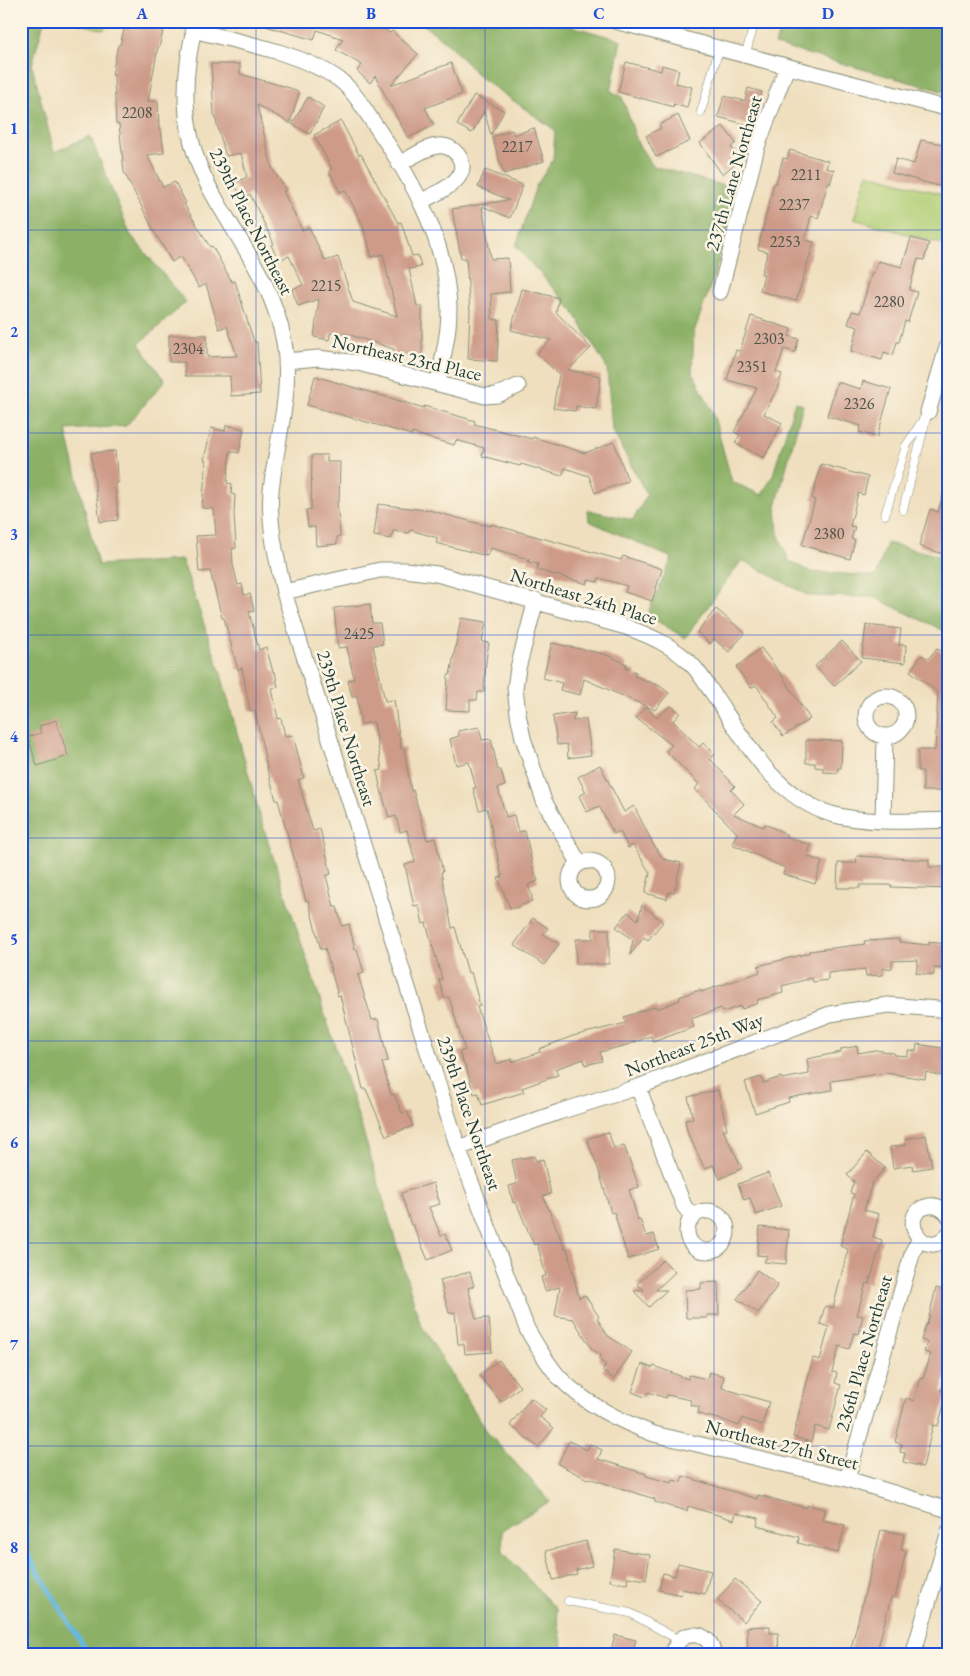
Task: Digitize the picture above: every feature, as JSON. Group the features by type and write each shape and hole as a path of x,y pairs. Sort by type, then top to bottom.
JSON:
{"street":[{"path":"615,21 656,27 719,49 949,109"},
{"path":"195,26 317,66 353,91 400,164 420,202 443,261 449,296 448,326 438,384"},
{"name":"239th Place Northeast","path":"195,26 187,63 185,87 185,112 191,139 200,169 212,194 263,277 284,341 286,361 284,413 271,493 271,524 284,592 458,1148 527,1329 543,1356 560,1378 607,1413"},
{"name":"237th Lane Northeast","path":"720,292 757,147 787,67"},
{"path":"400,164 432,147 438,146 451,149 460,159 461,172 454,183 420,202"},
{"path":"928,412 949,341"},
{"name":"Northeast 23rd Place","path":"286,361 318,358 358,363 485,396 497,395 518,386"},
{"name":"Northeast 24th Place","path":"284,592 380,570 406,570 437,574 536,600 626,627 654,637 677,652 694,667 762,766 780,785 812,806 849,818 949,820"},
{"path":"536,600 518,668 515,688 518,714 523,738 544,801 578,864"},
{"path":"883,820 885,737"},
{"name":"Northeast 25th Way","path":"458,1148 559,1112 638,1087 830,1014 888,1006 949,1010"},
{"path":"638,1087 684,1206 693,1218"},
{"path":"949,1216 940,1208 934,1206 922,1208 913,1223 916,1235 920,1240 932,1243 938,1242 949,1233"},
{"name":"236th Place Northeast","path":"847,1479 913,1251 920,1240"},
{"name":"Northeast 27th Street","path":"607,1413 630,1425 654,1434 847,1479 949,1510"},
{"path":"913,1655 949,1531"},
{"path":"674,1655 679,1640 690,1634 703,1636 711,1645 713,1655"}],"lane":[{"path":"745,56 755,21"},
{"path":"702,112 719,49"},
{"path":"903,510 928,412"},
{"path":"885,515 906,446 928,412"},
{"path":"568,1601 630,1613 679,1640"}],"green space":[{"path":"21,21 44,21 32,65 54,152 90,136 130,234 186,302 139,344 165,381 126,426 66,430 98,565 182,560 221,674 261,820 361,1125 420,1323 488,1433 550,1501 502,1530 503,1552 556,1609 564,1655 21,1655"},
{"path":"69,21 106,21 104,30"},
{"path":"419,21 553,21 621,40 611,91 622,97 638,144 653,166 739,190 712,282 694,332 692,371 713,413 732,482 762,495 773,475 795,402 803,405 776,506 778,533 789,561 811,572 876,576 887,543 949,558 949,633 873,597 809,596 742,560 685,638 647,615 672,558 589,521 588,510 633,520 647,495 612,430 607,368 573,311 516,246 536,186 553,160 555,130 481,78 448,44"},
{"path":"782,21 949,21 949,93 775,45"},
{"path":"867,173 949,196 949,246 854,219"}],"building":[{"path":"136,21 166,21 158,47 148,101 158,101 159,130 161,130 164,153 147,155 163,187 175,182 186,203 184,204 210,247 212,246 232,282 235,281 254,342 257,342 260,394 231,396 230,376 185,376 185,362 169,362 169,335 207,335 207,357 237,356 227,326 219,329 206,284 199,288 181,256 172,262 124,172 119,124 116,124 114,75 112,75 118,45 120,45 125,26 134,28"},
{"path":"262,21 370,21 390,33 392,31 418,54 391,85 451,63 462,94 425,108 434,125 408,138 375,76 370,83 357,71 362,65 336,50 343,39 317,30 314,40 262,25"},
{"path":"626,62 661,71 662,65 679,70 676,83 692,87 687,108 673,104 674,107 618,92"},
{"path":"211,64 240,64 240,74 290,88 299,93 290,123 257,105 272,168 286,190 283,191 302,230 309,227 325,261 338,257 353,302 397,316 383,254 372,257 362,223 345,190 340,192 329,171 332,169 314,135 341,121 398,223 401,222 412,256 418,255 421,267 409,269 417,306 422,306 422,356 394,356 394,349 344,333 343,335 330,333 329,340 314,337 319,299 298,306 292,289 303,285 289,256 279,260 271,245 274,244 250,194 243,198 234,184 247,177 241,153 226,156 214,114"},
{"path":"748,88 762,92 752,126 718,117 724,96 745,101"},
{"path":"474,95 504,111 491,135 484,111 472,133 457,125"},
{"path":"308,97 324,107 310,134 292,124"},
{"path":"678,115 690,141 656,157 646,136 661,128 659,125"},
{"path":"723,126 736,143 731,147 741,160 722,174 700,143"},
{"path":"534,128 544,161 504,174 492,137 512,130 514,135"},
{"path":"921,140 949,145 949,189 892,173 896,159 914,164"},
{"path":"790,150 828,161 826,168 834,170 830,184 828,183 818,218 811,216 805,240 814,242 796,301 760,291 764,274 761,274 768,252 758,249 774,183 776,183 783,158 787,159"},
{"path":"485,170 523,185 510,218 482,206 491,259 508,258 510,292 491,294 492,319 499,320 497,361 468,359 470,312 466,258 461,258 452,209 509,200 478,187"},
{"path":"911,238 929,243 924,260 918,259 909,290 917,292 908,322 905,321 893,355 884,352 882,360 851,351 858,327 848,324 852,311 860,313 872,272 874,273 878,261 902,267"},
{"path":"522,289 559,298 556,312 591,348 568,370 601,376 596,409 576,406 575,411 553,408 559,375 537,353 551,340 511,330"},
{"path":"751,316 791,329 789,336 799,339 795,352 784,349 776,372 782,374 777,389 764,414 782,423 764,458 735,443 740,435 734,432 757,388 727,380 736,350 740,351"},
{"path":"315,376 475,421 474,424 532,439 533,437 585,453 614,442 628,481 595,493 589,476 565,468 562,476 521,464 520,466 482,456 484,448 456,440 454,445 412,433 412,435 307,405"},
{"path":"863,381 891,389 877,437 859,432 861,426 827,416 837,382 861,389"},
{"path":"226,425 244,429 239,453 230,451 227,483 232,484 231,494 235,495 236,548 232,549 233,565 238,585 242,584 244,595 250,594 254,611 249,612 259,650 266,647 273,672 275,672 278,687 272,688 278,719 281,718 285,736 293,735 304,778 298,780 313,831 320,829 331,874 326,876 334,907 337,907 342,926 349,924 355,949 357,949 364,973 358,975 372,1020 378,1019 388,1061 382,1062 391,1095 394,1094 402,1113 407,1111 413,1126 386,1136 366,1089 363,1089 340,995 338,996 325,948 321,950 308,900 306,901 278,800 276,800 267,768 255,710 250,711 242,668 238,670 210,571 199,572 196,536 216,535 214,509 202,508 206,461 204,460 211,428 225,431"},
{"path":"115,451 118,483 115,483 118,520 100,522 91,453"},
{"path":"312,455 327,455 327,462 340,462 339,501 337,501 340,536 337,537 337,544 316,546 315,527 308,527 306,510 311,509"},
{"path":"821,464 868,477 864,495 858,493 850,526 855,527 851,539 855,540 850,559 802,545 815,500 812,499"},
{"path":"945,488 949,489 949,556 919,546 930,509 938,512"},
{"path":"378,504 425,509 480,524 491,526 491,524 621,560 623,556 662,569 652,601 625,592 627,586 599,578 598,582 588,580 587,584 537,570 538,564 528,562 529,559 490,548 487,556 436,543 438,538 410,530 409,533 393,531 391,539 374,536"},
{"path":"370,604 372,623 380,623 383,644 373,645 385,701 394,700 401,749 404,748 411,791 413,790 427,840 435,838 443,872 441,872 452,928 455,927 468,973 471,972 480,1006 477,1007 496,1064 512,1059 512,1062 540,1052 539,1049 573,1036 626,1023 624,1017 656,1006 657,1009 680,1000 679,997 700,990 701,992 760,972 758,966 809,953 809,951 865,944 864,941 899,939 899,942 929,945 929,942 949,944 949,969 934,968 934,975 916,973 918,960 892,961 892,968 882,969 883,975 866,976 865,969 828,973 828,980 813,982 812,978 782,986 783,993 757,1000 758,1003 742,1009 741,1006 723,1012 721,1008 691,1019 694,1027 653,1042 651,1036 600,1052 602,1061 585,1065 584,1059 555,1069 558,1075 522,1088 524,1092 482,1105 478,1093 474,1094 465,1064 459,1052 465,1050 449,997 444,998 439,980 442,979 426,923 423,924 419,905 414,906 405,865 415,862 407,830 400,832 396,816 389,818 377,771 382,770 374,722 361,724 357,696 352,697 348,680 354,679 347,647 338,648 334,608"},
{"path":"716,609 745,633 729,652 714,639 710,644 697,632"},
{"path":"461,618 486,622 482,642 489,643 484,692 478,692 477,700 470,700 470,711 446,710 448,675 450,675"},
{"path":"866,625 901,629 899,645 906,645 905,663 862,658"},
{"path":"842,641 861,661 834,686 815,666"},
{"path":"552,643 604,654 627,664 625,668 636,672 634,676 660,686 669,693 655,710 584,679 580,695 560,690 562,683 543,678"},
{"path":"761,648 783,677 810,719 783,736 773,722 778,718 756,685 751,688 736,667"},
{"path":"937,648 949,657 949,791 923,791 923,771 918,771 918,750 935,750 938,692 910,671 922,655 928,659"},
{"path":"646,706 656,717 671,706 680,713 673,721 699,747 703,743 715,754 710,759 735,786 731,790 744,804 734,814 763,827 765,824 786,834 785,837 811,845 807,856 822,862 815,884 783,874 785,868 732,844 737,833 695,789 699,784 666,751 672,745 636,718"},
{"path":"575,713 573,721 586,719 591,755 568,758 567,744 557,745 553,716"},
{"path":"56,720 68,756 37,766 28,737 41,733 39,726"},
{"path":"479,727 482,740 491,739 498,770 501,770 505,786 498,788 506,817 514,815 518,832 525,831 533,868 538,881 528,885 532,901 516,908 510,908 498,878 502,877 487,808 479,810 473,788 476,788 469,762 456,765 450,739 459,736 458,731"},
{"path":"806,740 842,741 841,768 838,768 838,773 823,772 823,768 815,767 815,763 806,763"},
{"path":"600,765 624,812 634,806 653,844 663,859 681,863 674,893 669,892 667,899 645,893 650,873 633,845 628,848 620,831 614,834 599,806 587,812 579,796 586,792 578,777"},
{"path":"857,856 929,860 929,867 949,867 949,889 891,887 892,885 860,885 860,888 837,888 838,863 856,863"},
{"path":"642,905 663,922 648,940 644,937 630,955 633,940 616,927 628,912 638,920"},
{"path":"533,918 548,928 543,934 559,944 544,965 514,945"},
{"path":"593,929 609,929 609,964 576,964 576,939 593,939"},
{"path":"917,1044 949,1049 949,1078 926,1072 925,1079 886,1073 831,1081 832,1090 788,1098 789,1102 755,1113 745,1082 761,1077 763,1083 781,1077 782,1079 809,1074 807,1059 841,1052 841,1049 857,1046 858,1053 876,1050 908,1056 908,1050 916,1051"},
{"path":"718,1090 727,1129 723,1130 742,1168 720,1179 713,1165 705,1169 688,1134 685,1120 693,1119 688,1097"},
{"path":"608,1132 614,1148 624,1145 639,1187 629,1190 638,1220 640,1219 646,1236 654,1234 659,1249 628,1259 614,1212 611,1213 599,1171 587,1139"},
{"path":"926,1135 932,1167 913,1170 912,1165 893,1168 890,1147 906,1145 905,1139"},
{"path":"867,1152 885,1168 872,1183 864,1210 879,1214 873,1237 882,1240 869,1284 866,1283 857,1315 863,1316 858,1334 854,1333 849,1349 839,1346 832,1372 837,1373 835,1383 841,1385 829,1430 815,1426 811,1442 793,1437 813,1358 820,1360 829,1327 820,1324 825,1306 833,1308 848,1249 840,1246 854,1194 850,1193 854,1181 847,1175"},
{"path":"534,1156 536,1161 543,1159 551,1194 543,1196 565,1249 567,1248 579,1298 585,1295 608,1336 632,1352 614,1379 602,1371 606,1365 598,1359 601,1355 592,1349 573,1319 555,1316 560,1287 545,1291 541,1277 546,1276 537,1243 534,1245 516,1202 513,1203 509,1186 517,1184 512,1160"},
{"path":"768,1173 781,1206 756,1215 750,1198 744,1200 738,1184"},
{"path":"433,1183 440,1204 429,1207 441,1236 445,1234 452,1250 428,1260 413,1225 411,1225 401,1193"},
{"path":"760,1227 789,1230 786,1264 764,1262 768,1256 757,1255"},
{"path":"663,1260 675,1272 656,1290 667,1290 649,1307 634,1291 644,1290 637,1284"},
{"path":"757,1270 778,1285 758,1313 737,1299"},
{"path":"470,1272 474,1286 468,1288 476,1319 489,1318 492,1352 465,1354 464,1344 458,1344 455,1312 449,1313 440,1280"},
{"path":"718,1282 719,1315 707,1315 707,1318 686,1318 685,1290 701,1289 701,1283"},
{"path":"936,1288 949,1291 949,1367 941,1391 947,1393 938,1426 933,1425 923,1467 903,1462 905,1453 900,1452 902,1444 895,1442 906,1398 914,1401 931,1354 924,1352 927,1342 921,1340 927,1325"},
{"path":"499,1360 520,1387 501,1402 479,1375"},
{"path":"642,1364 653,1368 654,1366 688,1379 689,1375 707,1379 709,1372 724,1376 722,1388 769,1402 762,1425 742,1418 739,1426 698,1414 699,1407 690,1405 691,1400 667,1395 666,1398 648,1392 645,1397 632,1392"},
{"path":"531,1398 546,1410 540,1417 554,1428 538,1447 510,1425"},
{"path":"569,1441 587,1450 590,1444 602,1450 598,1459 672,1483 673,1480 681,1482 683,1476 757,1499 758,1495 807,1508 807,1505 825,1509 822,1520 845,1525 838,1553 798,1543 799,1537 757,1526 759,1518 736,1513 734,1520 688,1506 687,1511 655,1502 655,1499 587,1479 558,1464"},
{"path":"881,1530 904,1534 901,1550 906,1551 895,1598 891,1597 876,1655 860,1655 850,1652"},
{"path":"586,1541 592,1566 576,1570 577,1574 553,1580 546,1551"},
{"path":"615,1549 650,1555 646,1580 628,1577 627,1584 610,1581"},
{"path":"678,1563 711,1571 705,1594 682,1589 681,1595 659,1590 663,1573 675,1576"},
{"path":"735,1579 762,1601 744,1622 717,1600"},
{"path":"770,1626 770,1633 778,1633 779,1655 748,1655 747,1627"},
{"path":"615,1635 636,1640 632,1655 610,1655"}],"waterway":[{"path":"21,1544 89,1655"}]}
